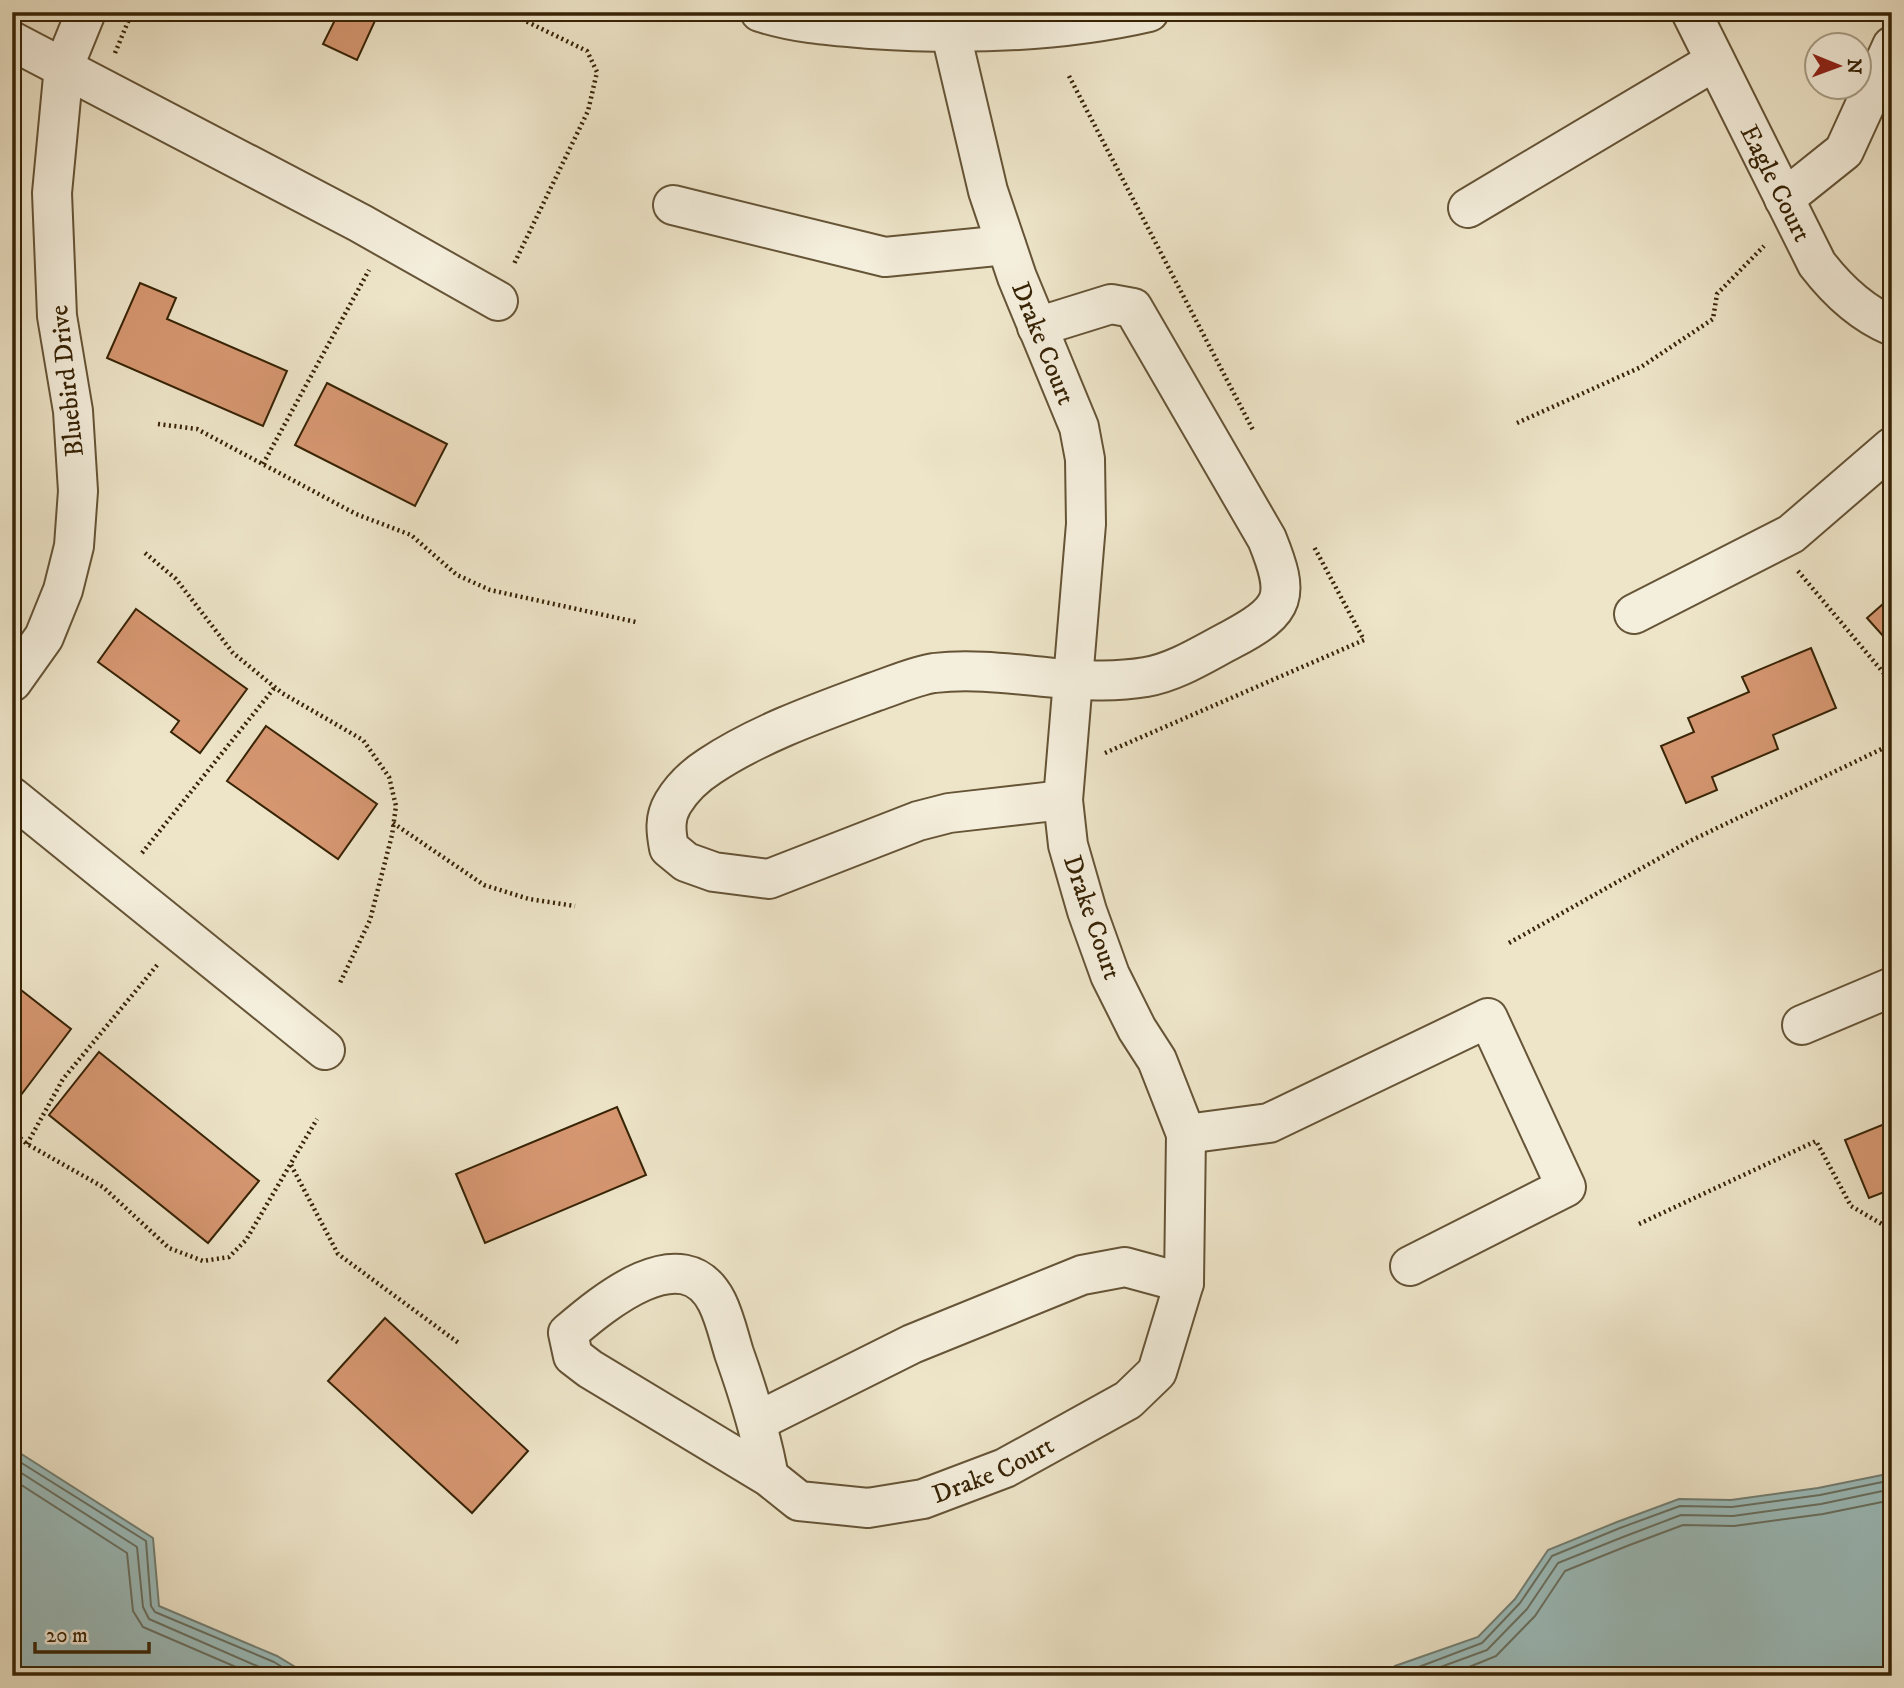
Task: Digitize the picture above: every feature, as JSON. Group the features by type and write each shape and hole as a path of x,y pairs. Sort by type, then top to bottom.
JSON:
{"street":[{"name":"Bluebird Drive","path":"12,682 44,637 63,590 74,546 77,477 73,411 57,316 52,193 64,66 86,12"},
{"path":"760,12 815,25 951,34 1100,23 1149,12"},
{"name":"Eagle Court","path":"1691,12 1817,264 1837,290 1879,321 1892,326"},
{"name":"Drake Court","path":"758,1421 716,1301 699,1282 677,1275 647,1278 617,1293 568,1333 573,1356 590,1369 769,1477 799,1501 868,1508 923,1499 1005,1468 1128,1400 1157,1372 1184,1283 1186,1134 1157,1060 1137,1029 1110,975 1087,911 1068,845 1063,800 1087,524 1085,459 1079,427 1037,327 988,191 951,34"},
{"path":"12,41 387,238 498,301"},
{"path":"1788,207 1844,151 1892,46"},
{"path":"1468,208 1715,61"},
{"path":"673,205 885,257 1006,245"},
{"path":"1037,327 1111,304 1133,308 1267,539 1279,569 1281,589 1276,608 1263,623 1185,664 1146,677 1074,679 934,673 806,717 711,765 692,780 672,804 664,826 669,848 686,862 736,877 769,879 918,821 950,813 1063,800"},
{"path":"1634,614 1791,534 1892,447"},
{"path":"12,797 325,1050"},
{"path":"1802,1025 1892,987"},
{"path":"1186,1134 1269,1123 1488,1018 1566,1186 1410,1266"},
{"path":"769,1477 758,1421 912,1344 1082,1275 1125,1267 1184,1283"}],"path":[{"path":"114,55 132,12"},
{"path":"507,12 587,51 597,72 588,111 522,244"},
{"path":"1517,423 1641,367 1713,319 1717,294 1788,207"},
{"path":"263,464 387,238"},
{"path":"158,424 197,429 356,514 411,535 457,575 489,590 636,622"},
{"path":"145,553 176,579 233,653 275,687 363,740 388,777 396,806 393,823 370,920 339,985"},
{"path":"1795,567 1892,684"},
{"path":"119,883 275,687"},
{"path":"1509,943 1688,842 1892,744"},
{"path":"393,823 484,886 528,899 575,906"},
{"path":"27,1144 64,1079 182,934"},
{"path":"12,1131 27,1144 103,1187 169,1248 203,1261 229,1257 246,1240 317,1119"},
{"path":"1639,1224 1816,1141 1851,1206 1892,1230"},
{"path":"290,1164 338,1254 460,1344"}],"water":[{"path":"12,1448 153,1538 159,1606 277,1656 310,1676 12,1676"},
{"path":"1892,1473 1892,1676 1384,1676 1395,1666 1478,1637 1515,1599 1548,1550 1617,1522 1679,1499 1731,1500 1818,1488"}],"building":[{"path":"318,12 379,12 357,60 323,44 335,20"},
{"path":"140,283 176,298 167,319 287,371 263,426 107,358"},
{"path":"327,383 447,444 415,506 295,445"},
{"path":"1892,596 1892,646 1867,618"},
{"path":"136,609 247,689 200,753 171,732 179,721 98,662"},
{"path":"1811,648 1836,708 1773,735 1778,749 1712,777 1717,790 1686,803 1661,746 1694,732 1688,718 1749,692 1742,677"},
{"path":"266,726 377,804 338,859 227,781"},
{"path":"12,983 71,1029 21,1095 12,1089"},
{"path":"99,1052 259,1181 208,1243 49,1115"},
{"path":"617,1107 646,1175 485,1243 456,1174"},
{"path":"1892,1121 1892,1189 1869,1198 1845,1140"},
{"path":"385,1318 528,1451 472,1513 328,1381"}]}
